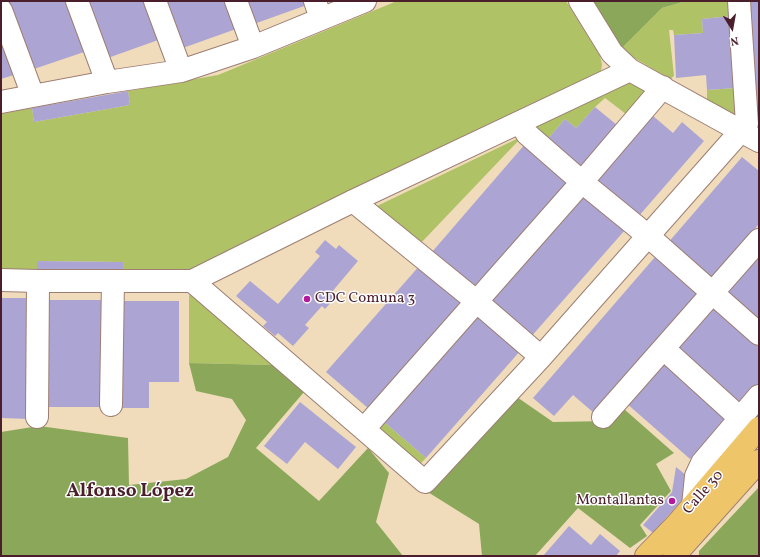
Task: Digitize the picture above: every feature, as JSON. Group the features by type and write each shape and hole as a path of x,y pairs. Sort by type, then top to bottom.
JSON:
{"main road":[{"name":"Calle 30","path":"646,556 693,506 750,423"},
{"name":"Calle 30","path":"679,554 759,460"}],"street":[{"path":"77,1 107,82"},
{"path":"156,1 181,71"},
{"path":"236,1 253,47"},
{"path":"1,102 107,82 181,71 253,47 318,10 365,1"},
{"path":"580,1 612,53 630,70 750,136"},
{"path":"739,1 747,124 750,136"},
{"path":"1,10 33,96"},
{"path":"1,280 192,281 353,201 630,70"},
{"path":"364,429 582,182 663,87"},
{"path":"520,122 527,134 582,182 647,235 759,334"},
{"path":"192,281 425,482 541,357 647,235 750,136"},
{"path":"353,201 476,301 541,357"},
{"path":"603,417 759,240"},
{"path":"37,417 38,281"},
{"path":"111,405 113,281"},
{"path":"664,349 750,423 759,396"}],"green space":[{"path":"397,1 566,1 600,56 602,64 601,72 189,271 123,275 123,262 37,261 37,274 1,272 1,114 32,108 34,122 130,105 128,91 218,75"},
{"path":"593,1 686,1 662,8 622,48"},
{"path":"686,1 731,1 731,16 702,19 703,33 674,35 673,30 669,30 674,76 670,79 636,59 622,48 662,8"},
{"path":"629,80 649,89 630,117 605,98 576,128 565,119 547,140 533,127"},
{"path":"736,88 742,119 707,100 707,90"},
{"path":"527,134 520,139 419,245 377,206"},
{"path":"189,295 196,296 274,365 189,363"},
{"path":"189,363 274,365 304,392 256,448 319,501 368,448 389,473 376,522 403,556 1,556 1,432 39,426 128,438 129,485 186,479 228,457 246,420 232,399 196,391"},
{"path":"514,395 553,422 609,421 624,409 674,453 656,464 671,491 640,525 647,536 630,548 578,508 535,556 482,556 479,524 423,489"},
{"path":"383,421 426,458 418,466 376,429"},
{"path":"759,487 759,556 699,556 699,551"}],"building":[{"path":"7,1 69,1 87,51 31,70"},
{"path":"84,1 147,1 161,39 105,59"},
{"path":"163,1 226,1 236,29 180,49"},
{"path":"243,1 306,1 307,5 251,25"},
{"path":"746,1 759,1 759,121 754,121"},
{"path":"731,16 736,88 707,90 706,75 676,78 674,35 703,33 702,19"},
{"path":"1,30 17,74 1,79"},
{"path":"128,91 130,105 34,122 32,108"},
{"path":"595,107 617,125 580,168 547,140 565,119 576,128"},
{"path":"652,115 673,133 682,122 704,141 638,217 595,180"},
{"path":"526,143 569,180 475,289 432,252"},
{"path":"742,157 759,171 759,224 710,281 667,244"},
{"path":"582,193 625,230 530,338 488,301"},
{"path":"325,240 336,249 339,245 358,261 331,293 336,297 325,309 322,306 305,325 309,328 293,346 278,333 275,336 263,326 267,322 236,296 250,281 278,304 320,256 315,252"},
{"path":"759,253 759,323 724,293"},
{"path":"655,257 698,294 594,413 573,395 554,416 533,398"},
{"path":"37,261 123,262 123,275 37,274"},
{"path":"421,264 464,300 369,409 326,372"},
{"path":"1,298 30,298 29,419 1,418"},
{"path":"46,300 105,300 104,407 45,407"},
{"path":"120,301 179,301 179,382 149,382 149,408 119,408"},
{"path":"713,306 759,347 759,383 739,405 675,347"},
{"path":"478,313 521,350 426,458 383,421"},
{"path":"663,360 728,417 690,459 625,402"},
{"path":"300,402 356,447 338,469 305,442 287,464 264,446"},
{"path":"676,467 692,480 681,501 653,533 643,525 672,492"},
{"path":"569,526 591,545 600,534 620,551 616,556 543,556"}],"place":[{"name":"CDC Comuna 3","path":"307,299"},
{"name":"Montallantas","path":"672,501"}],"district":[{"name":"Alfonso López","path":"130,493"}]}
